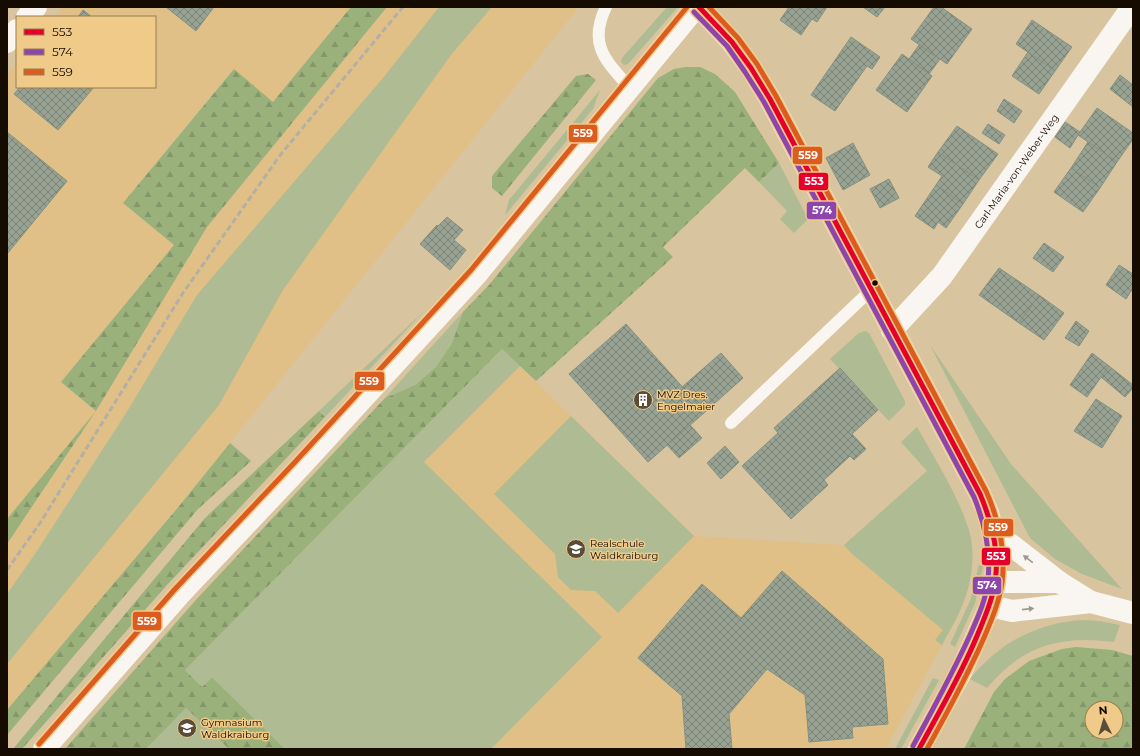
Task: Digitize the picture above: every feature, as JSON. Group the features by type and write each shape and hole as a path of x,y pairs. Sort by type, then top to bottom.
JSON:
{"street":[{"path":"28,16 36,7"},
{"path":"44,749 180,594 310,456 476,275 629,87 698,7 732,42 751,68 770,99 892,330 931,400 988,512 996,553 995,582 990,606 961,672 919,749"},
{"name":"Carl-Maria-von-Weber-Weg","path":"892,330 942,276 1132,7"},
{"path":"7,42 16,31"},
{"path":"993,532 1059,582 1091,602 1133,613"},
{"path":"995,582 1059,582"},
{"path":"990,606 1012,610 1091,602"}],"lane":[{"path":"606,7 598,35 600,49 611,67 629,87"},
{"path":"731,423 871,290"}],"shaded area":[{"path":"63,7 351,7 273,102 233,69 123,203 174,245 61,382 96,411 207,227 387,7 579,7 180,505 7,710 7,544 93,416 7,519 7,75 16,64 16,88 156,88 156,16 56,16"},
{"name":"Realschule Waldkraiburg","path":"502,349 694,536 844,545 851,553 944,630 935,640 942,645 886,749 285,749 212,677"}],"green space":[{"path":"351,7 387,7 207,227 96,411 61,382 174,245 123,203 234,69 273,102"},
{"path":"439,7 492,7 451,55 283,290 219,405 7,664 7,594 37,551 128,410 197,295 383,78"},
{"path":"667,7 678,7 628,64 624,65 621,62 622,58"},
{"path":"700,67 715,74 735,92 779,163 759,182 745,168 663,247 673,257 536,381 502,349 185,670 202,687 212,677 285,749 229,749 186,708 146,749 65,749 195,601 385,398 415,385 436,367 452,343 463,312 489,285 658,78 674,69"},
{"path":"588,74 596,80 502,196 492,188 492,176 576,76"},
{"path":"600,90 593,109 505,215 509,200"},
{"path":"779,163 808,219 794,233 780,219 787,211 759,182"},
{"path":"425,310 325,417 319,411"},
{"path":"463,312 452,343 436,367 415,385 385,398"},
{"path":"865,331 869,333 905,401 905,405 889,421 830,359 859,333"},
{"path":"930,345 1011,464 1122,589 1082,574 1055,559 1030,538"},
{"path":"502,349 520,366 424,462 602,637 491,749 285,749 212,677 202,687 185,670"},
{"path":"96,411 7,544 7,519"},
{"path":"319,411 325,417 167,585 22,749 13,749 205,518"},
{"path":"571,416 694,536 618,613 595,591 571,590 558,577 555,554 494,494"},
{"path":"917,427 954,494 966,521 972,542 972,567 967,591 958,616 942,645 935,640 943,630 851,553 844,545 927,471 901,442"},
{"path":"230,443 251,461 198,509 7,735 7,710 180,505"},
{"path":"979,565 983,566 975,603 955,647 950,644 970,601"},
{"path":"1083,620 1120,625 1114,642 1076,640 1044,646 1014,662 987,688 970,679 993,655 1020,637 1034,630 1050,625"},
{"path":"1076,647 1112,650 1133,656 1133,749 964,749 994,692 1005,679 1029,661 1062,649"},
{"path":"933,678 939,680 901,749 895,749"},
{"name":"Gymnasium Waldkraiburg","path":"186,708 229,749 146,749"}],"building":[{"path":"166,7 214,7 196,31"},
{"path":"789,7 827,7 817,22 812,19 801,35 780,20"},
{"path":"863,7 885,7 877,17"},
{"path":"934,7 941,7 972,29 947,64 911,39"},
{"path":"83,10 91,16 79,16"},
{"path":"1032,20 1072,47 1055,71 1016,44"},
{"path":"851,37 880,57 872,69 867,66 835,111 811,95"},
{"path":"919,45 940,59 929,74 909,59"},
{"path":"1028,52 1055,71 1039,94 1012,76"},
{"path":"902,54 932,76 907,112 876,90"},
{"path":"1120,75 1133,85 1133,107 1110,89"},
{"path":"19,88 93,88 58,130 14,94"},
{"path":"1004,99 1022,111 1014,123 997,111"},
{"path":"1097,108 1133,133 1133,139 1117,162 1078,135"},
{"path":"1065,122 1080,132 1070,148 1055,137"},
{"path":"988,124 1005,135 999,144 982,133"},
{"path":"957,126 998,154 979,180 938,152"},
{"path":"7,132 67,181 7,254"},
{"path":"1088,142 1117,162 1100,188 1071,168"},
{"path":"853,143 870,175 843,190 826,158"},
{"path":"938,152 979,180 963,204 936,185 942,176 928,167"},
{"path":"1071,168 1100,188 1083,212 1054,192"},
{"path":"889,179 899,198 880,208 870,189"},
{"path":"936,185 963,204 946,228 938,222 934,229 915,216"},
{"path":"447,217 463,230 454,240 466,250 450,270 420,244 437,225 438,226"},
{"path":"1044,243 1064,257 1053,272 1033,258"},
{"path":"1119,265 1133,274 1133,288 1126,299 1106,285"},
{"path":"999,268 1039,295 1019,323 979,295"},
{"path":"1039,295 1064,313 1044,340 1019,323"},
{"path":"1076,321 1089,331 1079,346 1065,338"},
{"name":"MVZ Dres. Engelmaier","path":"626,324 705,412 648,462 569,374"},
{"path":"721,353 743,378 705,412 682,387"},
{"path":"1092,353 1109,366 1087,397 1070,385"},
{"path":"1109,366 1133,385 1133,388 1125,397 1101,377"},
{"path":"840,368 878,410 852,434 866,449 854,460 850,456 824,480 828,485 791,519 742,466 778,433 774,428"},
{"path":"1096,399 1122,416 1102,448 1074,431"},
{"path":"690,425 702,438 679,458 667,445"},
{"path":"725,446 739,462 721,479 707,463"},
{"path":"782,571 883,659 888,724 852,727 853,738 809,742 805,695 767,669 729,714 732,749 686,749 682,696 638,658 702,584 741,618"}],"railway":[{"path":"7,570 40,523 183,293 281,154 403,7"}],"transit line":[{"name":"559","path":"39,744 175,589 295,462 471,270 687,7"},
{"name":"553","path":"699,7 732,42 751,68 770,99 980,494 986,508 994,538 996,553 996,577 991,600 968,657 919,749"},
{"name":"559","path":"709,7 738,38 757,64 776,96 986,491 995,513 1003,559 1002,583 999,598 977,654 927,749"},
{"name":"574","path":"694,12 727,46 764,102 974,497 984,527 989,559 988,580 984,601 957,663 913,746"}],"place":[{"name":"MVZ Dres. Engelmaier","path":"643,400"},
{"name":"Realschule Waldkraiburg","path":"576,549"},
{"name":"Gymnasium Waldkraiburg","path":"187,728"}]}
